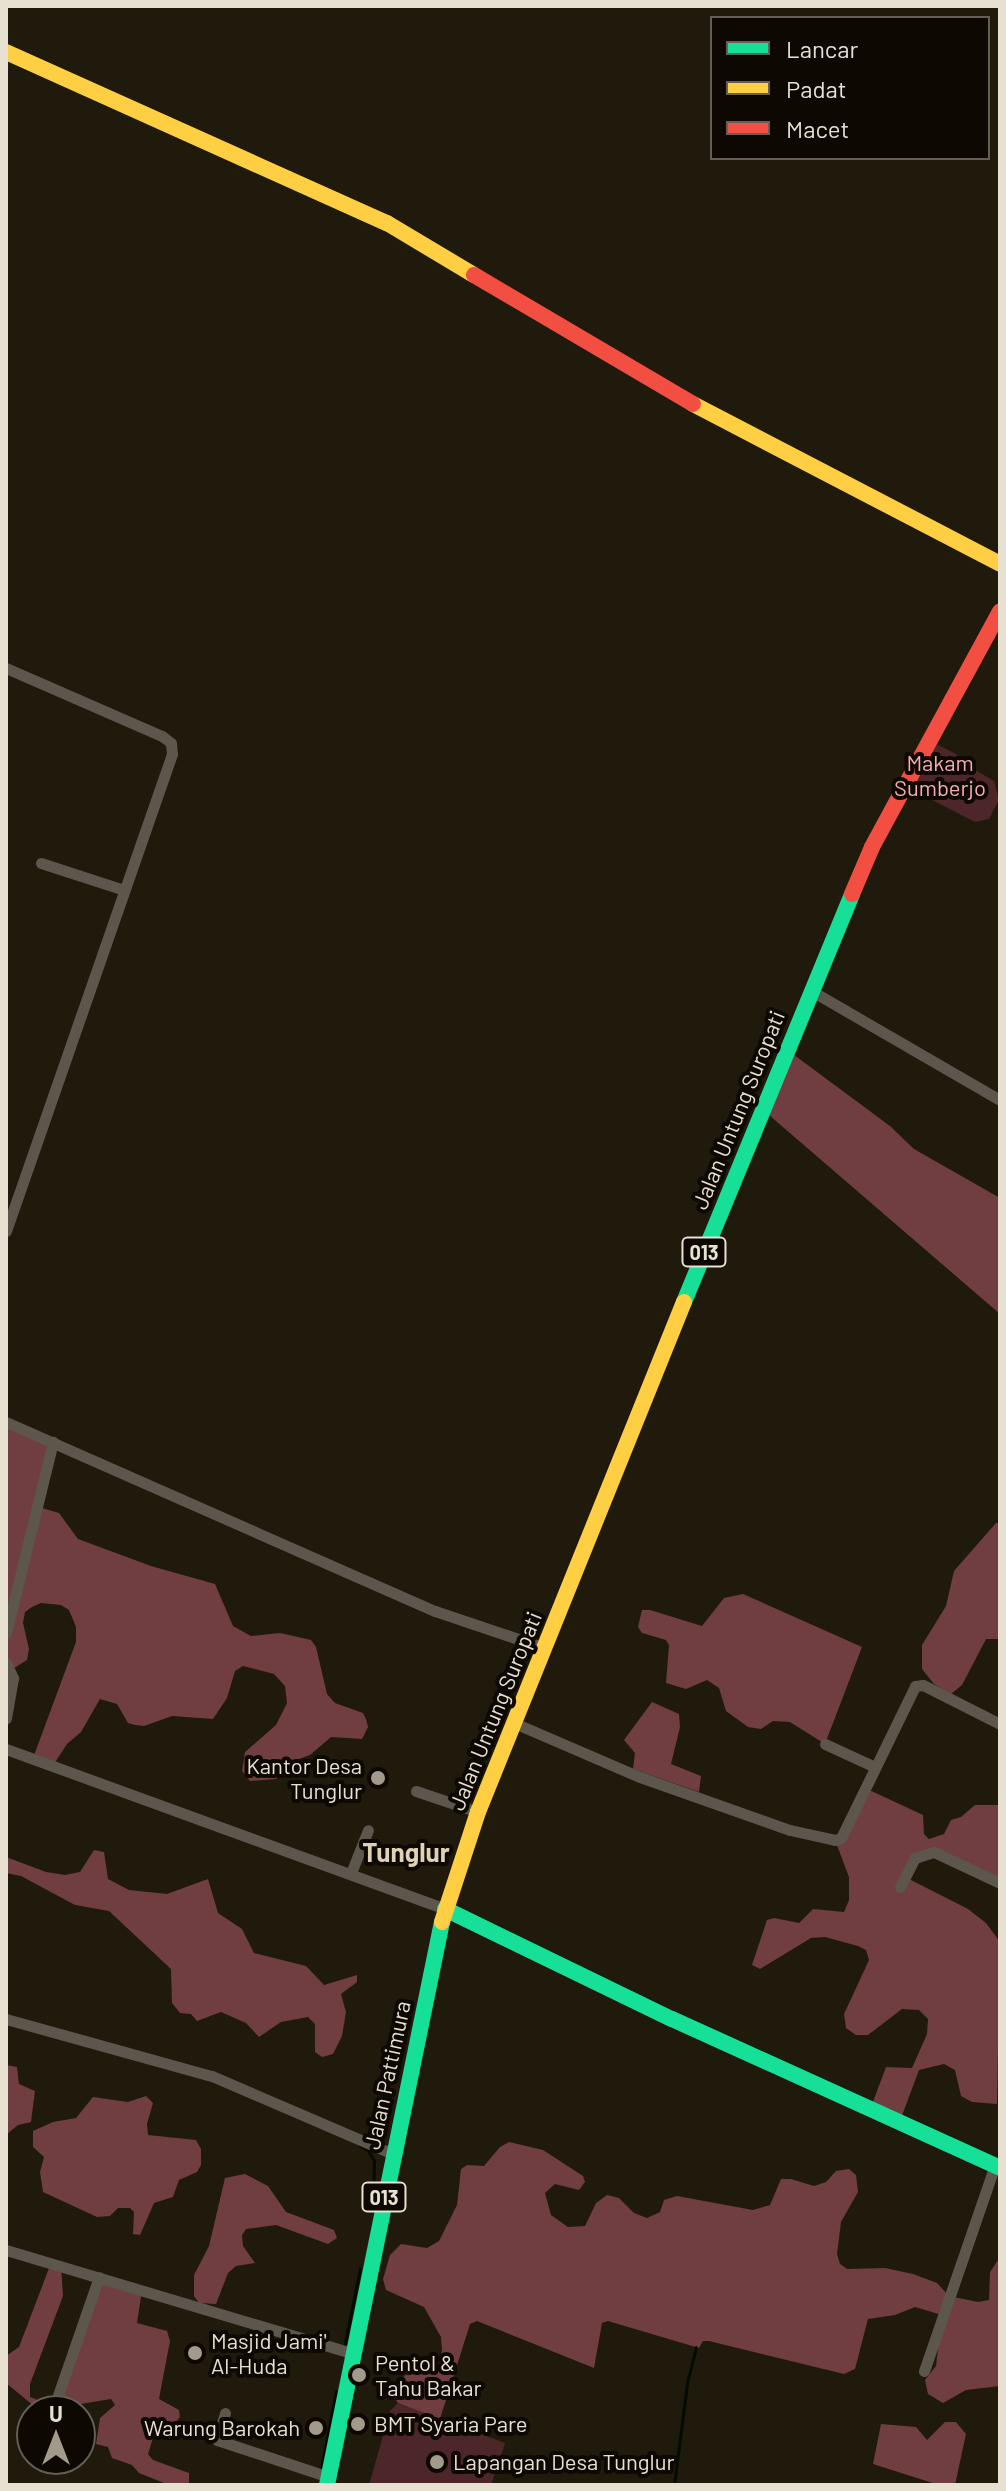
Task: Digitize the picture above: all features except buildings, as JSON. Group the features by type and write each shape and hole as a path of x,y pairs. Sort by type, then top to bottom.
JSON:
{"main road":[{"path":"6,52 387,223 647,380 1000,564"},
{"name":"Jalan Untung Suropati","path":"445,1909 512,1722 545,1648 810,990 872,847 1000,611"},
{"path":"445,1909 672,2019 998,2166"},
{"name":"Jalan Pattimura","path":"327,2479 346,2352 393,2154 445,1909"}],"street":[{"path":"6,668 162,736 171,743 172,754 6,1231"},
{"path":"41,863 124,890"},
{"path":"810,990 1000,1100"},
{"path":"6,1422 435,1611 545,1648"},
{"path":"6,1633 53,1442"},
{"path":"6,1663 13,1678 6,1718"},
{"path":"512,1722 640,1777 826,1840 841,1838 915,1686 923,1685 1000,1724"},
{"path":"825,1744 875,1767"},
{"path":"6,1749 445,1909"},
{"path":"416,1791 478,1812"},
{"path":"351,1873 368,1830"},
{"path":"900,1887 915,1858 934,1852 1000,1883"},
{"path":"6,2019 212,2076 393,2154"},
{"path":"924,2371 998,2166"},
{"path":"6,2250 346,2352"},
{"path":"58,2395 99,2277"},
{"path":"225,2413 217,2440 327,2479"}],"green space":[{"name":"Makam Sumberjo","path":"928,740 956,754 965,764 994,781 999,800 989,819 975,822 905,786"},
{"name":"Lapangan Desa Tunglur","path":"398,2403 505,2443 491,2485 369,2485 390,2411"}],"shaded area":[{"path":"786,1049 890,1126 914,1149 1000,1198 1000,1314 762,1109"},
{"path":"6,1422 53,1442 42,1508 59,1513 78,1539 151,1566 215,1584 233,1626 251,1636 280,1633 311,1640 316,1647 327,1694 335,1703 363,1713 368,1727 362,1739 331,1737 310,1755 288,1763 276,1779 250,1781 242,1771 245,1752 276,1725 287,1703 285,1686 274,1674 243,1666 235,1671 227,1698 213,1719 172,1716 144,1726 135,1725 128,1723 117,1704 100,1699 81,1732 67,1744 52,1765 33,1758 76,1642 76,1627 69,1610 61,1605 41,1603 32,1607 25,1612 23,1623 29,1649 27,1660 6,1673"},
{"path":"996,1523 1000,1523 1000,1639 986,1639 962,1685 951,1694 934,1684 922,1669 922,1645 946,1606 954,1571"},
{"path":"743,1594 862,1647 825,1744 790,1722 773,1721 761,1729 748,1727 726,1711 719,1688 707,1680 686,1689 666,1683 669,1645 666,1640 642,1633 638,1627 642,1610 702,1626 724,1598"},
{"path":"652,1702 679,1714 680,1727 671,1764 701,1776 699,1792 633,1769 635,1753 624,1740"},
{"path":"865,1788 923,1815 924,1834 929,1839 944,1834 951,1820 961,1817 975,1805 1000,1805 1000,1879 923,1854 909,1879 968,1909 986,1923 1000,1942 997,2104 972,2102 961,2096 955,2070 944,2064 919,2070 900,2121 871,2107 886,2067 912,2068 927,2034 928,2019 919,2010 902,2009 868,2035 856,2035 846,2028 844,2014 869,1960 866,1950 825,1937 811,1938 760,1969 752,1965 767,1920 774,1918 799,1923 813,1909 844,1912 849,1900 849,1877 835,1840"},
{"path":"94,1850 104,1852 108,1879 129,1890 167,1894 208,1879 218,1913 242,1929 254,1953 306,1966 324,1985 357,1975 357,1982 341,1994 346,2012 342,2036 333,2054 322,2057 315,2052 315,2024 308,2017 281,2022 259,2037 246,2023 221,2012 197,2021 191,2014 180,2013 172,2003 171,1969 109,1911 75,1905 21,1876 6,1873 6,1857 46,1872 65,1875 80,1872"},
{"path":"6,2065 17,2067 19,2084 35,2091 31,2122 18,2125 6,2135"},
{"path":"146,2096 153,2103 147,2124 148,2135 196,2140 201,2149 201,2165 197,2172 179,2180 173,2197 154,2203 140,2235 133,2234 134,2212 130,2208 118,2208 110,2216 97,2217 43,2192 40,2172 44,2157 33,2147 33,2131 53,2122 76,2118 93,2097 128,2102"},
{"path":"509,2142 543,2150 583,2176 585,2182 579,2190 555,2184 545,2193 551,2215 568,2227 585,2226 596,2203 607,2195 619,2198 634,2213 647,2218 660,2212 664,2200 677,2196 753,2210 770,2205 781,2179 814,2186 826,2182 836,2171 849,2169 856,2175 858,2192 841,2222 837,2254 840,2264 847,2269 885,2268 913,2274 937,2283 949,2296 978,2302 989,2300 990,2272 1000,2257 1000,2386 966,2390 943,2403 928,2394 925,2380 936,2366 942,2315 915,2307 895,2315 868,2319 855,2369 844,2374 709,2341 703,2341 699,2348 608,2321 602,2323 594,2368 477,2321 470,2324 440,2419 398,2403 392,2395 407,2372 433,2368 441,2360 442,2349 441,2337 424,2307 386,2290 383,2279 390,2255 401,2244 427,2248 439,2241 457,2205 461,2169 467,2165 484,2166 500,2147"},
{"path":"245,2174 268,2186 286,2212 334,2230 337,2238 328,2244 276,2225 246,2229 242,2235 243,2246 255,2263 236,2266 228,2273 216,2304 199,2303 194,2296 194,2275 209,2246 225,2178"},
{"path":"51,2263 61,2265 63,2296 30,2384 30,2395 21,2395 6,2383 6,2356 19,2347"},
{"path":"99,2277 142,2290 137,2323 167,2331 170,2341 159,2399 179,2410 180,2417 176,2422 157,2425 148,2454 153,2460 189,2473 189,2485 169,2485 139,2473 132,2465 112,2458 108,2447 96,2444 100,2418 115,2405 111,2399 96,2402 96,2395 62,2395 60,2389"},
{"path":"945,2422 956,2422 966,2434 955,2485 939,2485 873,2464 881,2424 916,2427 927,2440"}],"waterway":[{"path":"360,2146 368,2150 374,2161 373,2203"},
{"path":"344,2348 360,2269"},
{"path":"674,2485 687,2383 696,2347"},
{"path":"321,2469 336,2391"}],"traffic: fast":[{"path":"684,1302 852,894"},
{"path":"445,1909 672,2019 1000,2168"},
{"path":"327,2485 442,1922"}],"traffic: slow":[{"path":"6,52 387,223 474,275"},
{"path":"693,404 1000,564"},
{"path":"442,1922 478,1812 684,1302"}],"traffic: jam":[{"path":"474,275 693,404"},
{"path":"852,894 872,847 1000,611"}],"place":[{"name":"Kantor Desa Tunglur","path":"378,1778"},
{"name":"Masjid Jami' Al-Huda","path":"195,2353"},
{"name":"Pentol & Tahu Bakar","path":"359,2375"},
{"name":"BMT Syaria Pare","path":"358,2424"},
{"name":"Warung Barokah","path":"316,2428"},
{"name":"Lapangan Desa Tunglur","path":"437,2462"}],"district":[{"name":"Tunglur","path":"406,1852"}]}
